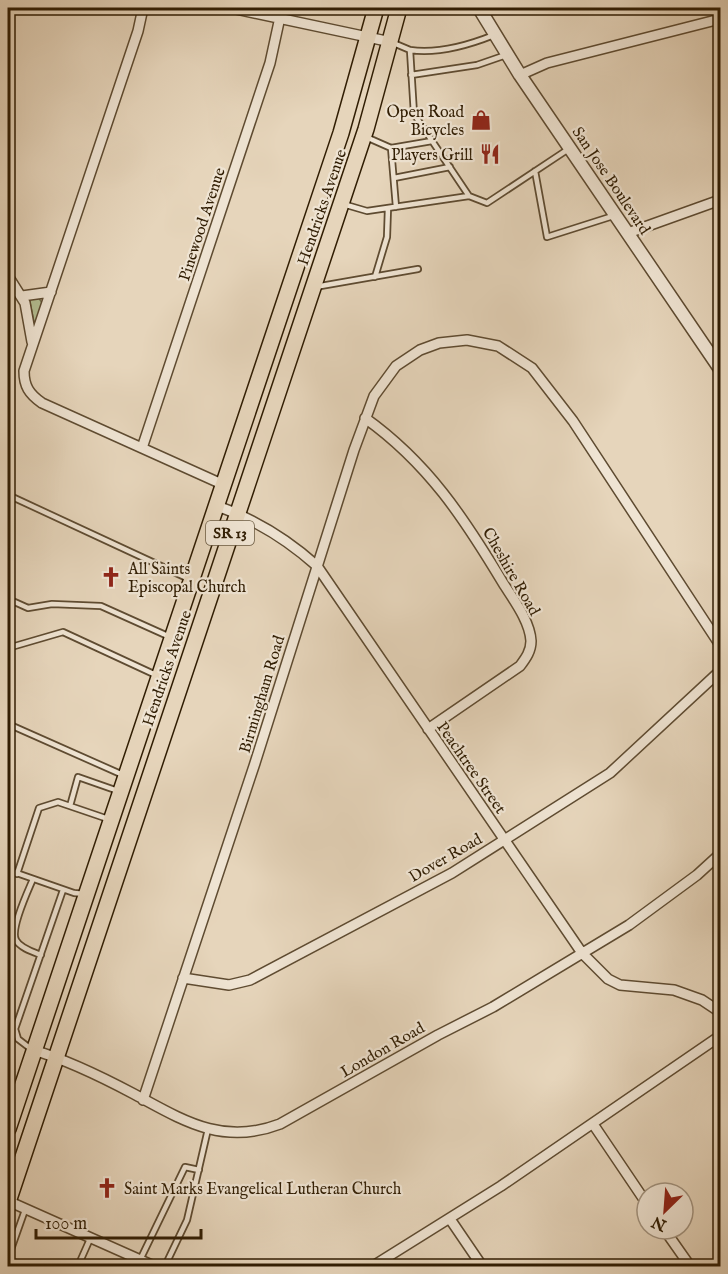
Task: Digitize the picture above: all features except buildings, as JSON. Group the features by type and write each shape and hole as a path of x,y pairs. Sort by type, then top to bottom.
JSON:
{"main road":[{"name":"Hendricks Avenue","path":"8,1129 10,1112 87,894 341,133 376,8"},
{"name":"Hendricks Avenue","path":"8,1201 363,136 399,8"},
{"path":"296,269 315,281"},
{"path":"173,638 194,645"},
{"path":"126,776 148,780"},
{"path":"87,894 107,901"}],"street":[{"path":"143,8 138,31 24,371 24,381 32,397 224,485"},
{"path":"231,8 391,42"},
{"name":"Pinewood Avenue","path":"142,448 270,63 282,8"},
{"name":"San Jose Boulevard","path":"479,8 506,55 720,369"},
{"path":"520,75 547,63 720,19"},
{"path":"628,233 720,200"},
{"path":"8,276 22,296 33,345"},
{"path":"22,296 51,292"},
{"name":"Birmingham Road","path":"143,1100 365,418 382,382 396,366 420,350 456,340 485,342 498,346 524,360 544,380 720,645"},
{"name":"Cheshire Road","path":"365,418 417,464 465,519 516,604 531,640 527,657 520,666 428,729"},
{"name":"Peachtree Street","path":"217,506 237,513 291,543 317,566 582,953 608,979 620,985 674,990 702,1000 720,1012"},
{"name":"Dover Road","path":"183,978 229,985 250,980 452,873 610,773 720,671"},
{"name":"London Road","path":"33,1050 56,1057 176,1118 208,1129 243,1134 280,1124 438,1035 493,1007 582,953 645,914 697,875 720,854"},
{"path":"373,1266 450,1219 720,1036"},
{"path":"592,1124 635,1187"},
{"path":"8,1201 154,1266"},
{"path":"450,1219 482,1266"},
{"path":"672,1241 690,1266"}],"lane":[{"path":"391,42 410,50 432,50 475,42 494,35"},
{"path":"410,50 414,114 469,196"},
{"path":"411,75 477,65 506,55"},
{"path":"363,136 391,148 432,141"},
{"path":"391,148 396,207"},
{"path":"341,203 367,212 469,196 487,203 570,148"},
{"path":"394,178 450,167"},
{"path":"535,171 547,237 616,215"},
{"path":"375,277 387,237 388,208"},
{"path":"315,281 375,277 418,269"},
{"path":"8,495 192,580"},
{"path":"8,599 28,608 52,604 101,606 173,638"},
{"path":"8,648 63,632 159,676"},
{"path":"8,724 126,776"},
{"path":"70,806 78,777 121,792"},
{"path":"17,874 39,808 58,802 112,820"},
{"path":"8,870 63,890 87,894"},
{"path":"33,879 14,930 16,940 23,948 40,955"},
{"path":"33,1050 18,1039 15,1029 63,890"},
{"path":"165,1266 187,1220 208,1129"},
{"path":"140,1260 185,1167 199,1170"},
{"path":"24,1266 8,1259 26,1208"},
{"path":"78,1266 91,1238"}],"green space":[{"path":"38,297 43,304 34,322 30,302 31,298"}],"place":[{"name":"Open Road Bicycles","path":"481,120"},
{"name":"Players Grill","path":"490,154"},
{"name":"All Saints Episcopal Church","path":"111,577"},
{"name":"Saint Marks Evangelical Lutheran Church","path":"107,1188"}]}
